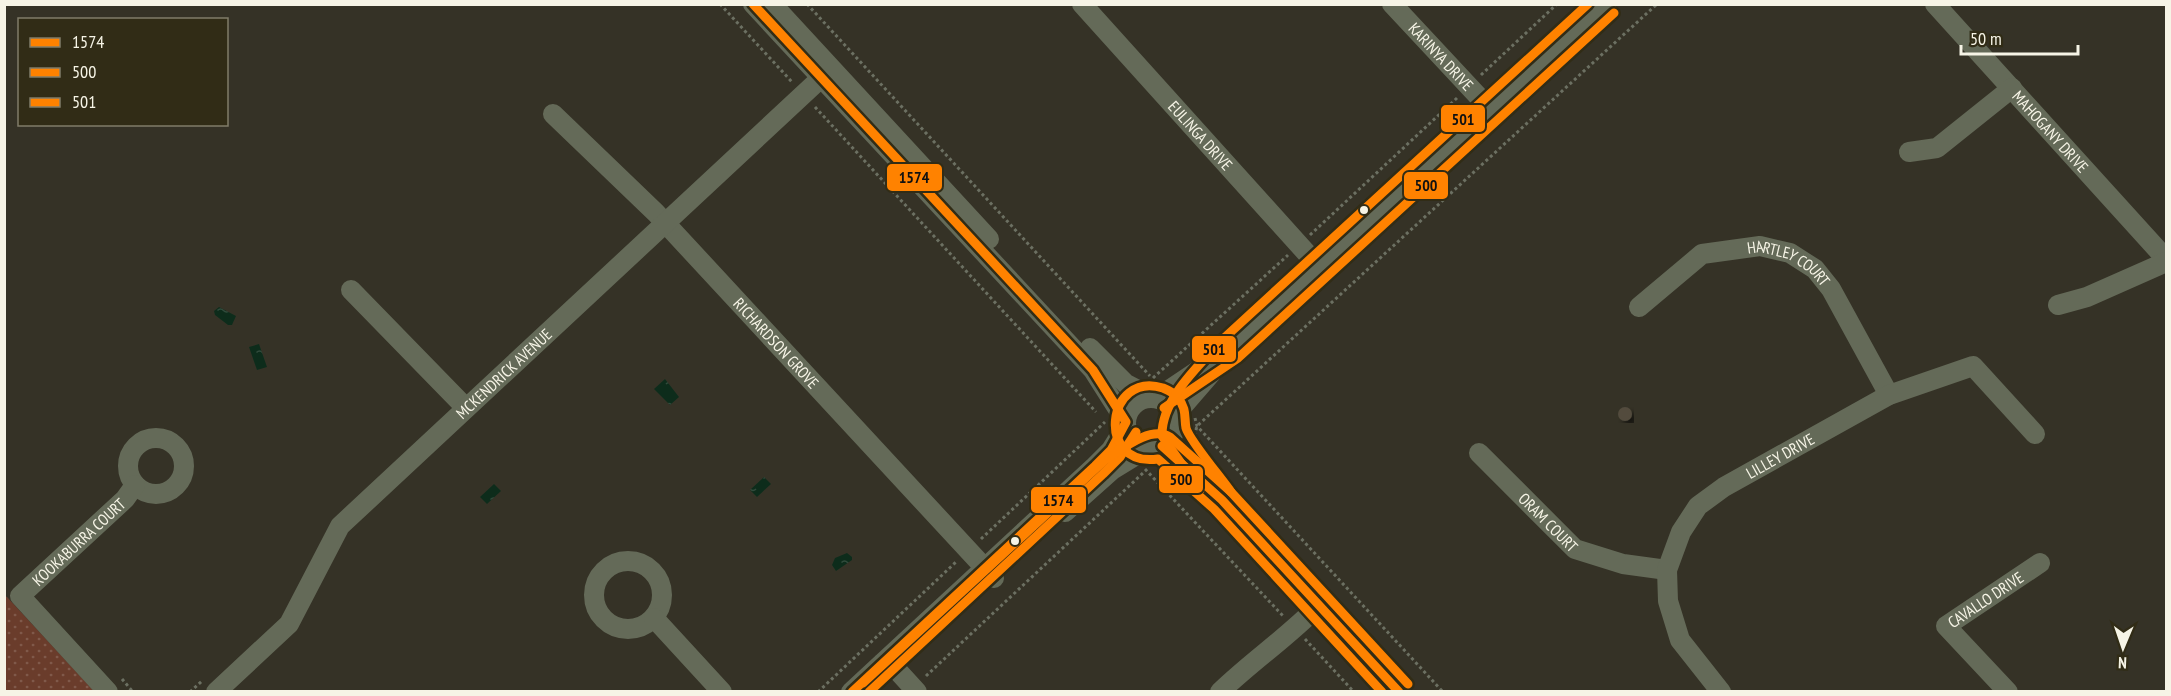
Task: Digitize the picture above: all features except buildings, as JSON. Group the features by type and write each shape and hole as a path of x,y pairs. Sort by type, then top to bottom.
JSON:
{"street":[{"path":"753,4 1093,370 1119,391 1154,392 1169,405 1170,441 1399,692"},
{"path":"772,4 1119,391 1126,424 1133,441 1170,441"},
{"name":"EULINGA DRIVE","path":"1082,4 1320,268"},
{"name":"KARINYA DRIVE","path":"1392,4 1491,110"},
{"path":"990,573 1112,470 1170,441 1182,407 1230,349 1606,4"},
{"name":"MAHOGANY DRIVE","path":"1935,4 2166,260"},
{"name":"MCKENDRICK AVENUE","path":"216,692 289,624 340,526 821,78"},
{"path":"1909,152 1937,148 2012,88"},
{"name":"RICHARDSON GROVE","path":"553,114 666,223 990,573"},
{"name":"HARTLEY COURT","path":"1640,307 1702,254 1760,246 1790,253 1815,269 1831,288 1889,395"},
{"path":"2058,305 2087,297 2166,260"},
{"path":"351,290 466,408"},
{"path":"872,692 889,669 990,573 1103,458 1126,424 1128,414 1138,402 1230,349"},
{"name":"LILLEY DRIVE","path":"1721,692 1680,640 1668,601 1667,570 1681,532 1698,506 1724,487 1889,395 1973,366 2035,434"},
{"name":"ORAM COURT","path":"1479,453 1575,549 1623,564 1667,570"},
{"name":"KOOKABURRA COURT","path":"108,692 20,596 125,499 135,485"},
{"name":"CAVALLO DRIVE","path":"2008,692 1946,626 2040,563"},
{"path":"1220,692 1315,601"},
{"path":"654,618 722,692"},
{"path":"889,669 911,690"},
{"path":"851,692 889,669"}],"path":[{"path":"720,4 1105,422 818,692"},
{"path":"807,4 1154,392"},
{"path":"1154,392 1299,246 1557,4"},
{"path":"911,690 1146,470 1166,465 1170,441 1194,438 1197,426 1657,4"},
{"path":"1096,412 1130,380 1154,392"},
{"path":"1197,426 1443,692"},
{"path":"1146,470 1354,692"}],"shaded area":[{"path":"5,596 7,597 94,691 5,691"}],"water":[{"path":"219,307 236,316 232,325 228,325 215,315 214,311"},
{"path":"259,344 267,367 257,370 249,347"},
{"path":"665,379 679,397 670,405 654,389"},
{"path":"764,477 771,484 757,497 750,490"},
{"path":"494,484 501,491 487,504 480,497"},
{"path":"847,553 852,560 836,571 832,565 835,558"}],"transit line":[{"name":"1574","path":"753,4 1093,370 1126,422 1111,450 1095,466 852,692"},
{"name":"501","path":"1200,490 1162,436 1163,422 1168,409 1183,384 1222,340 1588,4"},
{"name":"500","path":"1164,408 1238,358 1614,13"},
{"name":"500","path":"1231,492 1188,434 1184,409 1177,397 1163,388 1144,386 1129,393 1120,405 1116,420 1117,436 1124,449 1138,458 1158,459 1214,509 1382,692"},
{"name":"500","path":"869,692 1103,474 1120,457 1136,432"},
{"name":"501","path":"863,683 1105,460 1136,440 1145,436 1162,434 1170,437 1231,492 1408,684"},
{"name":"1574","path":"1162,446 1222,500 1399,692"}]}
